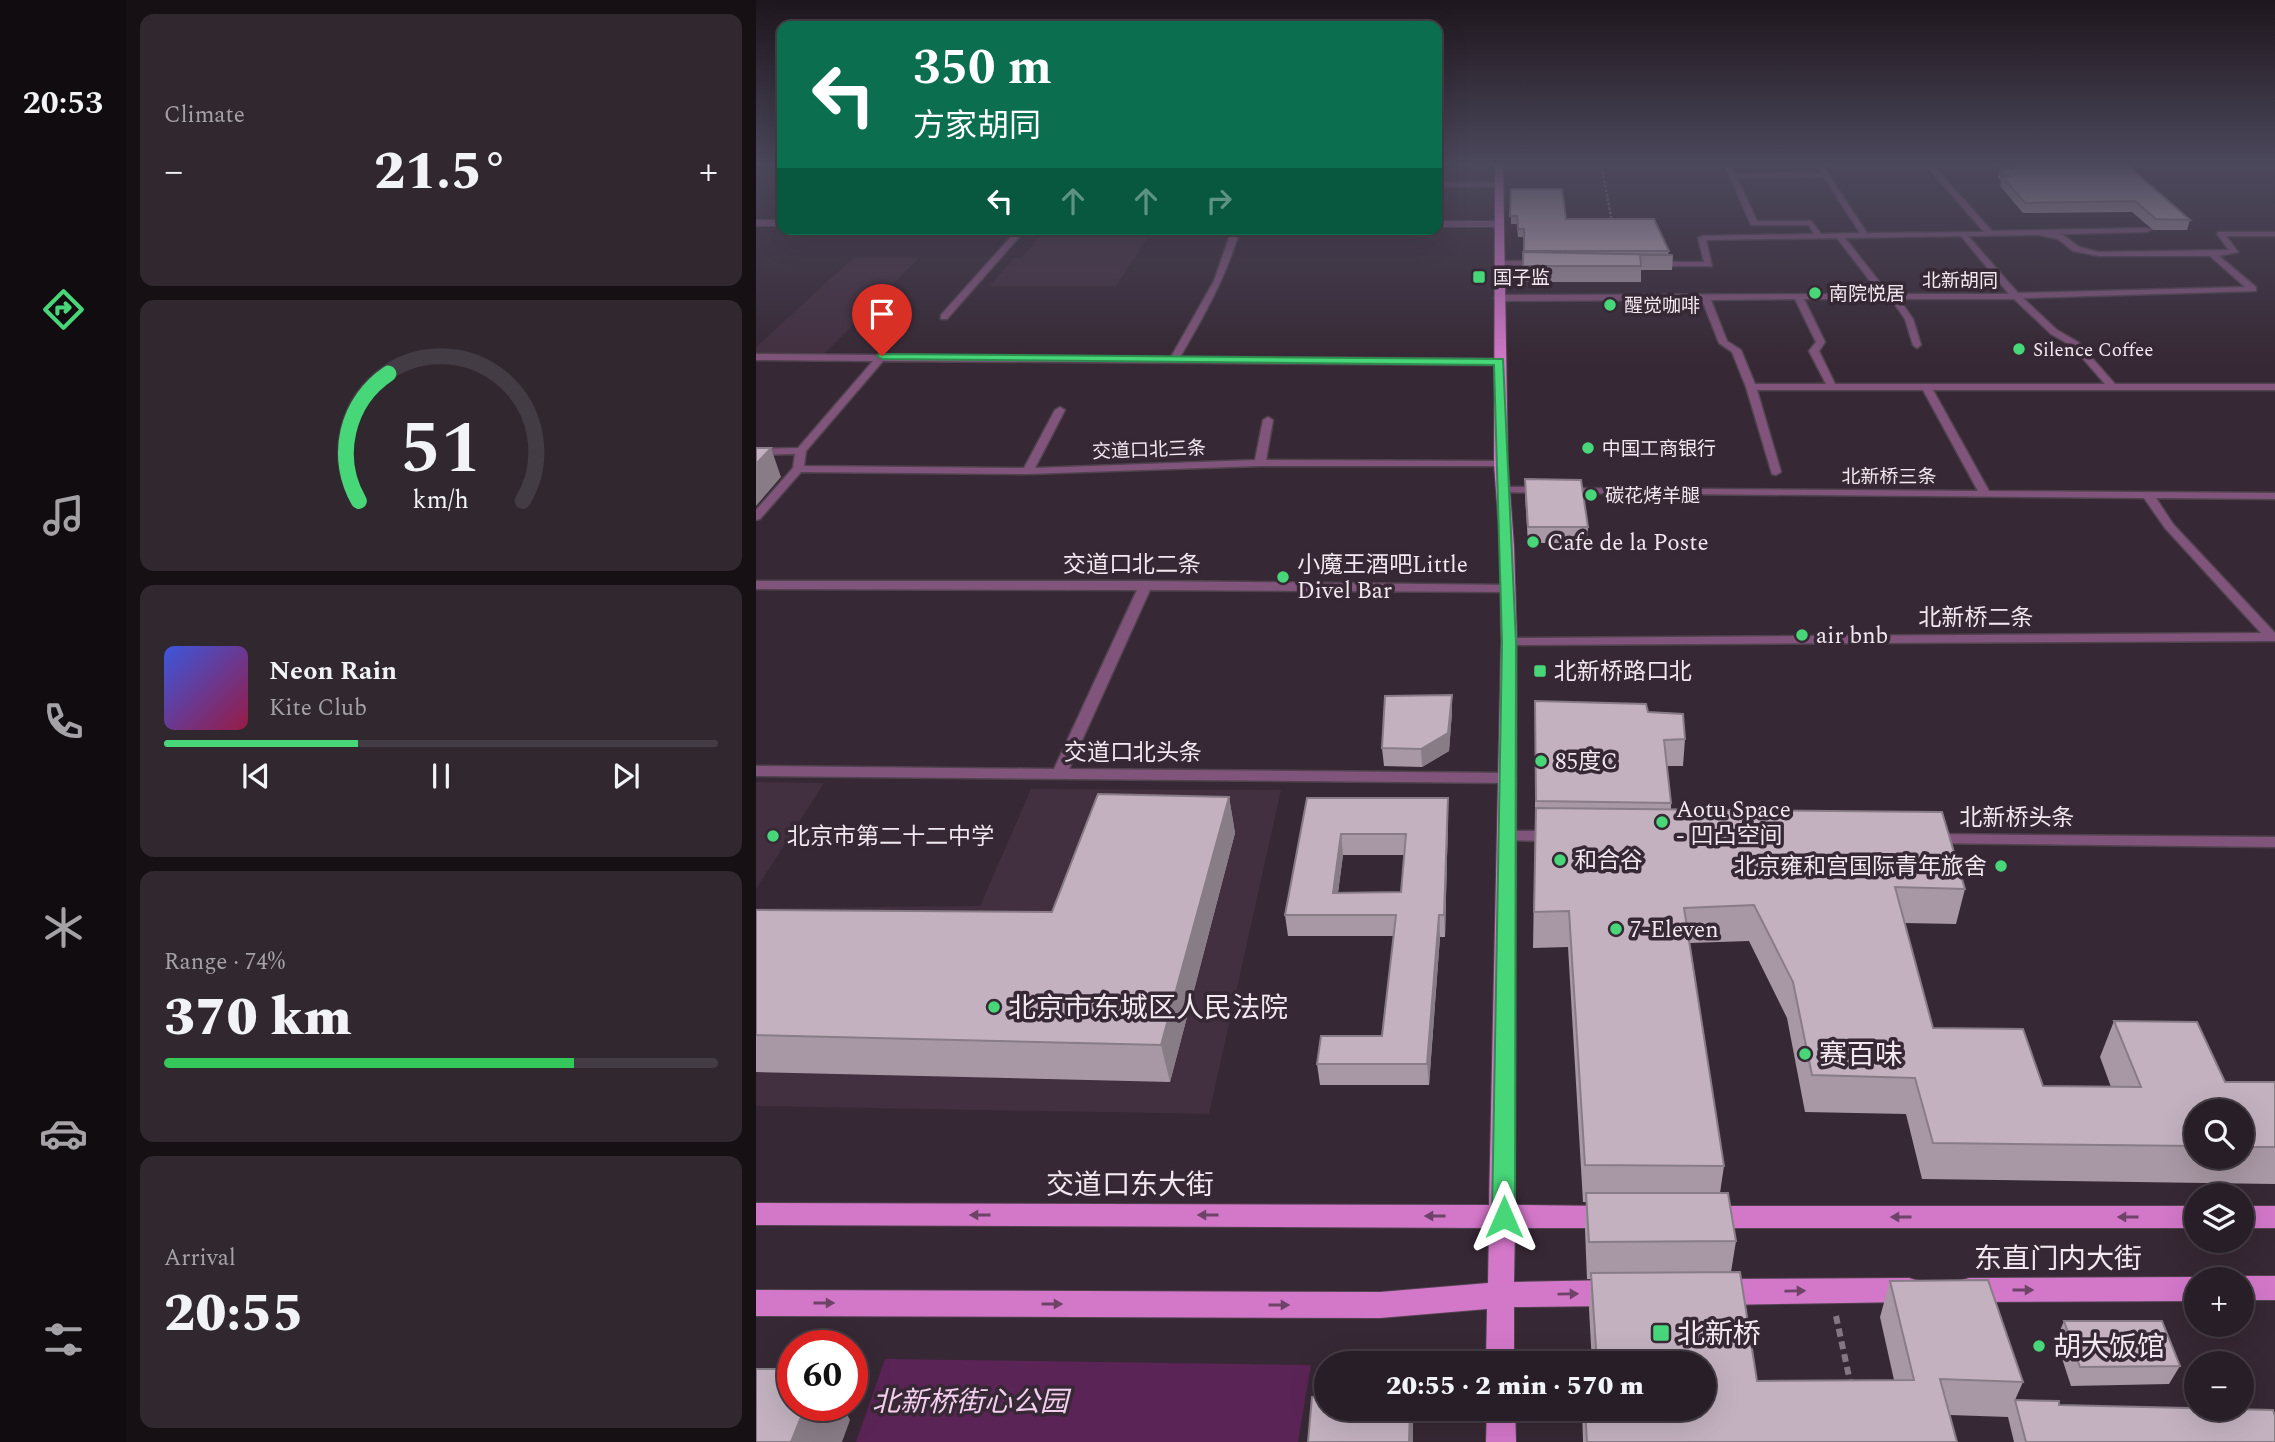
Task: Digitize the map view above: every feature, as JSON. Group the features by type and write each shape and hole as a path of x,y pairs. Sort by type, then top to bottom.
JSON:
{"main road":[{"path":"1499,230 1501,464 1509,588 1504,1217 1499,1295 1500,1351"},
{"name":"交道口东大街","path":"756,1214 1504,1217"},
{"path":"1504,1217 1632,1217"},
{"name":"东直门内大街","path":"1687,1217 2184,1217"},
{"path":"2254,1217 2275,1217"},
{"path":"2254,1288 2275,1288"},
{"name":"东直门内大街","path":"1692,1292 2184,1289"},
{"path":"756,1303 1380,1305 1499,1295 1636,1293"},
{"path":"1501,1421 1501,1442"}],"lane":[{"path":"1815,230 1819,237"},
{"path":"1862,230 1866,237"},
{"path":"1987,230 1990,234"},
{"path":"1639,264 1709,264 1702,238 1964,236 2059,230"},
{"path":"2036,233 2060,237 2076,249 2099,254 2234,252 2221,234 2275,234"},
{"path":"944,317 1016,235"},
{"path":"1174,360 1203,314 1228,260 1234,235"},
{"path":"1964,236 2016,296 2054,332 2075,344 2112,386"},
{"path":"1840,237 1909,319 1917,345"},
{"name":"北新胡同","path":"1498,298 2016,296 2253,289 2212,254"},
{"path":"1500,263 1555,263"},
{"path":"1706,298 1723,343 1736,349 1751,387 1776,472"},
{"path":"1799,298 1821,342 1814,351 1832,387"},
{"path":"756,517 798,469 801,452 882,356"},
{"path":"756,357 1499,362"},
{"path":"1926,386 1985,493"},
{"path":"1751,387 2275,387"},
{"path":"1028,471 1060,410"},
{"path":"1260,463 1268,420"},
{"path":"756,452 801,452"},
{"name":"交道口北三条","path":"798,469 1028,471 1260,463 1501,464"},
{"name":"北新桥三条","path":"1502,490 2275,496"},
{"path":"2147,494 2169,526 2273,637"},
{"name":"交道口北二条","path":"756,585 1509,588"},
{"path":"1059,775 1146,585"},
{"name":"北新桥二条","path":"1509,642 2273,637"},
{"name":"交道口北头条","path":"756,771 1509,778"},
{"path":"1506,836 1576,836"},
{"name":"北新桥头条","path":"1911,839 2275,842"}],"path":[{"path":"1831,1291 1852,1388"}],"shaded area":[{"path":"1041,235 1149,235 1116,286 990,286 1014,258 1022,258"},
{"path":"853,258 919,258 825,353 756,353 756,347"},
{"name":"北京市第二十二中学","path":"756,782 824,783 756,889"},
{"name":"北京市东城区人民法院","path":"1031,789 1281,790 1209,1114 756,1106 756,908 980,906"}],"green space":[{"name":"北新桥街心公园","path":"885,1359 1311,1365 1298,1442 856,1442 863,1421 868,1421 868,1408"}],"building":[{"path":"1524,230 1659,230 1669,251 1524,251"},
{"path":"1523,252 1673,255 1640,255 1641,266 1523,266"},
{"path":"756,448 771,448 756,464"},
{"path":"1525,479 1581,480 1588,527 1528,527"},
{"path":"1452,695 1448,733 1421,749 1382,748 1385,696"},
{"path":"1535,701 1646,704 1648,712 1683,714 1685,739 1664,740 1671,803 1536,801"},
{"path":"1098,794 1229,797 1161,1045 756,1035 756,910 1052,912"},
{"path":"1307,798 1448,798 1444,915 1439,915 1427,1064 1317,1064 1321,1036 1382,1036 1396,915 1285,915","holes":["1341,834 1406,834 1401,892 1333,893"]},
{"path":"1536,808 1942,812 1965,889 1895,887 1933,1028 2023,1029 2043,1086 2141,1087 2114,1021 2197,1022 2225,1082 2275,1082 2275,1147 2254,1147 2254,1099 2184,1099 2184,1146 1933,1143 1915,1078 1812,1075 1793,982 1754,905 1684,908 1724,1166 1585,1165 1569,911 1534,912"},
{"path":"1586,1193 1728,1193 1736,1241 1589,1242"},
{"path":"1740,1272 1757,1381 1914,1380 1890,1281 1988,1280 2023,1382 1940,1379 1957,1442 1587,1442 1586,1421 1716,1421 1716,1351 1596,1351 1591,1273"},
{"path":"2064,1321 2162,1321 2180,1366 2080,1367"},
{"path":"756,1369 777,1369 777,1421 800,1421 791,1442 756,1442"},
{"path":"1312,1397 1314,1421 1410,1421 1409,1442 1308,1442"},
{"path":"2015,1400 2059,1401 2059,1405 2184,1408 2184,1421 2254,1421 2254,1410 2273,1410 2275,1416 2275,1442 2026,1442"}],"place":[{"name":"国子监","path":"1479,277"},
{"name":"南院悦居","path":"1815,293"},
{"name":"醒觉咖啡","path":"1610,305"},
{"name":"Silence Coffee","path":"2019,349"},
{"name":"中国工商银行","path":"1588,448"},
{"name":"碳花烤羊腿","path":"1591,495"},
{"name":"Cafe de la Poste","path":"1533,542"},
{"name":"小魔王酒吧Little Divel Bar","path":"1283,577"},
{"name":"air bnb","path":"1802,635"},
{"name":"北新桥路口北","path":"1540,671"},
{"name":"85度C","path":"1541,761"},
{"name":"Aotu Space - 凹凸空间","path":"1662,822"},
{"name":"北京市第二十二中学","path":"773,836"},
{"name":"和合谷","path":"1560,860"},
{"name":"北京雍和宫国际青年旅舍","path":"2001,866"},
{"name":"7-Eleven","path":"1616,929"},
{"name":"北京市东城区人民法院","path":"994,1007"},
{"name":"赛百味","path":"1805,1054"},
{"name":"北新桥","path":"1661,1333"},
{"name":"胡大饭馆","path":"2039,1346"}],"route":[{"path":"882,356 1499,362 1502,490 1509,588 1504,1217"}]}
